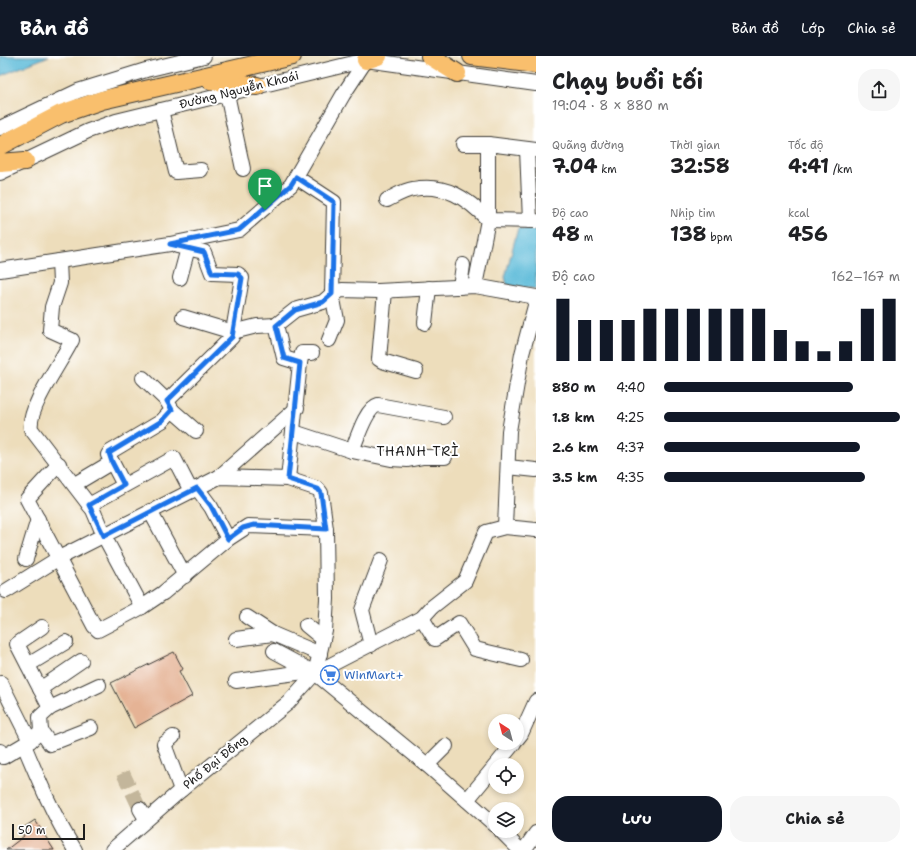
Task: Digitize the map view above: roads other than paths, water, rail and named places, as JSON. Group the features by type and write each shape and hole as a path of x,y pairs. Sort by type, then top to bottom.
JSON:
{"main road":[{"name":"Đường Nguyễn Khoái","path":"0,146 61,114 102,100 292,56"},
{"path":"430,56 457,73"},
{"path":"472,56 514,59 536,64"},
{"path":"197,78 257,86"},
{"path":"0,163 25,161"}],"street":[{"path":"0,128 78,90 146,70 204,56"},
{"path":"0,270 170,244 239,230 291,185 343,95 372,58"},
{"name":"Đường Nguyễn Khoái","path":"0,173 88,131 161,110 372,58 457,73 536,84"},
{"path":"227,94 243,169"},
{"path":"161,110 176,172 201,170"},
{"path":"387,200 412,189 428,188 451,192 472,204 488,220 533,221 532,149 488,144 463,144"},
{"path":"475,286 488,220 488,144"},
{"path":"296,177 334,202 332,294 337,320 329,340"},
{"path":"124,485 108,455 110,452 162,421 170,406 232,337 233,332 242,278 238,274 212,273 204,252 170,244"},
{"path":"180,278 188,248"},
{"path":"59,261 60,283 52,307 50,330 72,340 38,399 30,423 31,429 75,484 89,505 142,607"},
{"path":"460,287 463,266"},
{"path":"183,317 233,332 257,326 276,326 295,310 323,302 332,294 342,290 385,291 475,286 536,297"},
{"path":"428,319 429,288"},
{"path":"385,291 379,359 382,362 416,371"},
{"path":"505,527 509,431 522,354 536,302"},
{"path":"276,326 284,358 300,363"},
{"path":"219,477 288,479 300,363 302,353 312,353"},
{"path":"143,378 196,431"},
{"path":"352,451 368,412 374,406 378,405 444,417"},
{"path":"6,591 59,558 219,477 296,408"},
{"path":"294,432 352,451 408,460 423,457 445,457"},
{"path":"89,505 174,458 194,490 211,506 228,539"},
{"path":"75,484 112,462"},
{"path":"59,464 28,496 28,502 94,626 98,630 142,607 185,576 243,528 254,525 326,529"},
{"path":"508,467 536,470"},
{"name":"Phố Đại Đồng","path":"112,850 143,814 181,790 288,703 314,672 323,639 327,600 326,529 321,493 318,489 288,479"},
{"path":"150,511 185,576"},
{"path":"26,559 38,519"},
{"path":"236,681 314,672 371,645 422,618 432,607 465,581 486,532 505,527 536,530"},
{"path":"371,645 362,610 381,560"},
{"path":"247,617 274,634 320,654"},
{"path":"422,618 435,639 459,623 475,649 521,660"},
{"path":"306,625 323,639"},
{"path":"42,627 17,644 50,708"},
{"path":"236,639 274,634"},
{"path":"28,664 66,642"},
{"path":"274,650 314,672 427,765 488,819"},
{"path":"40,689 81,661"},
{"path":"1,684 27,743 55,814 75,850"},
{"path":"91,728 50,744 41,731 40,717 50,708 99,685"},
{"path":"524,727 536,701"},
{"path":"0,751 3,757 27,743 41,731"},
{"path":"173,737 164,744 181,790"},
{"path":"427,765 446,746"},
{"path":"501,758 508,750"},
{"path":"467,800 488,774"},
{"path":"524,850 536,833"},
{"path":"508,838 520,850"}],"water":[{"path":"0,56 49,56 0,76"},
{"path":"518,228 536,230 536,289 507,285 505,277"}],"tunnel":[{"path":"123,773 140,809"}],"place":[{"name":"WinMart+","path":"330,675"}],"district":[{"name":"THANH TRÌ","path":"418,451"}]}
